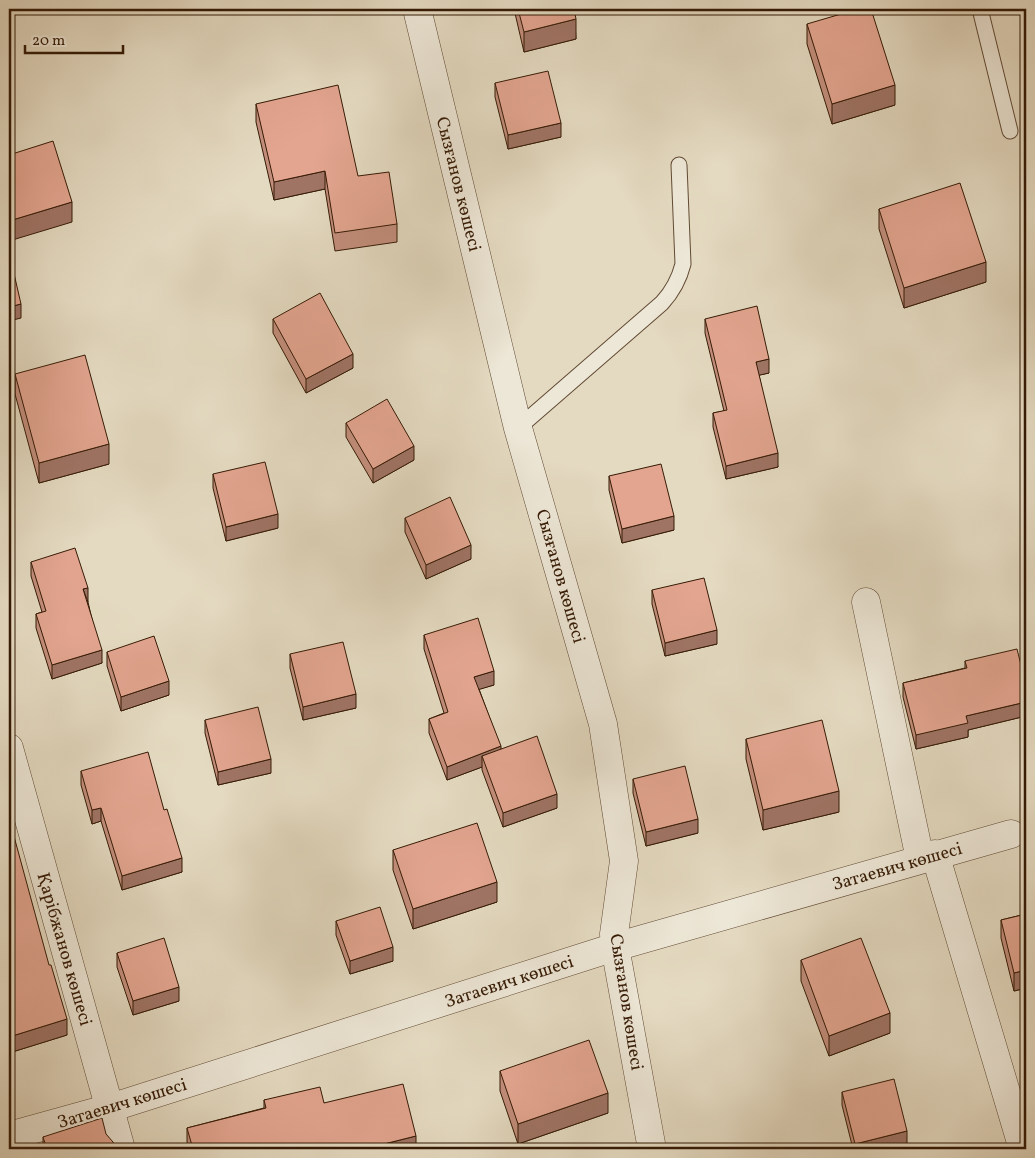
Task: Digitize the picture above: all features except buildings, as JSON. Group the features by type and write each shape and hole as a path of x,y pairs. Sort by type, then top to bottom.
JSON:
{"street":[{"name":"Сызғанов көшесі","path":"417,9 518,428 603,724 624,861 614,934 615,947 652,1149"},
{"path":"866,602 928,856 1023,1149"},
{"name":"Қарібжанов көшесі","path":"9,748 121,1149"},
{"name":"Затаевич көшесі","path":"9,1136 110,1108 615,947 928,856 1011,834"}],"lane":[{"path":"980,9 1010,131"},
{"path":"518,428 662,303 672,291 679,278 683,264 680,165"}]}
